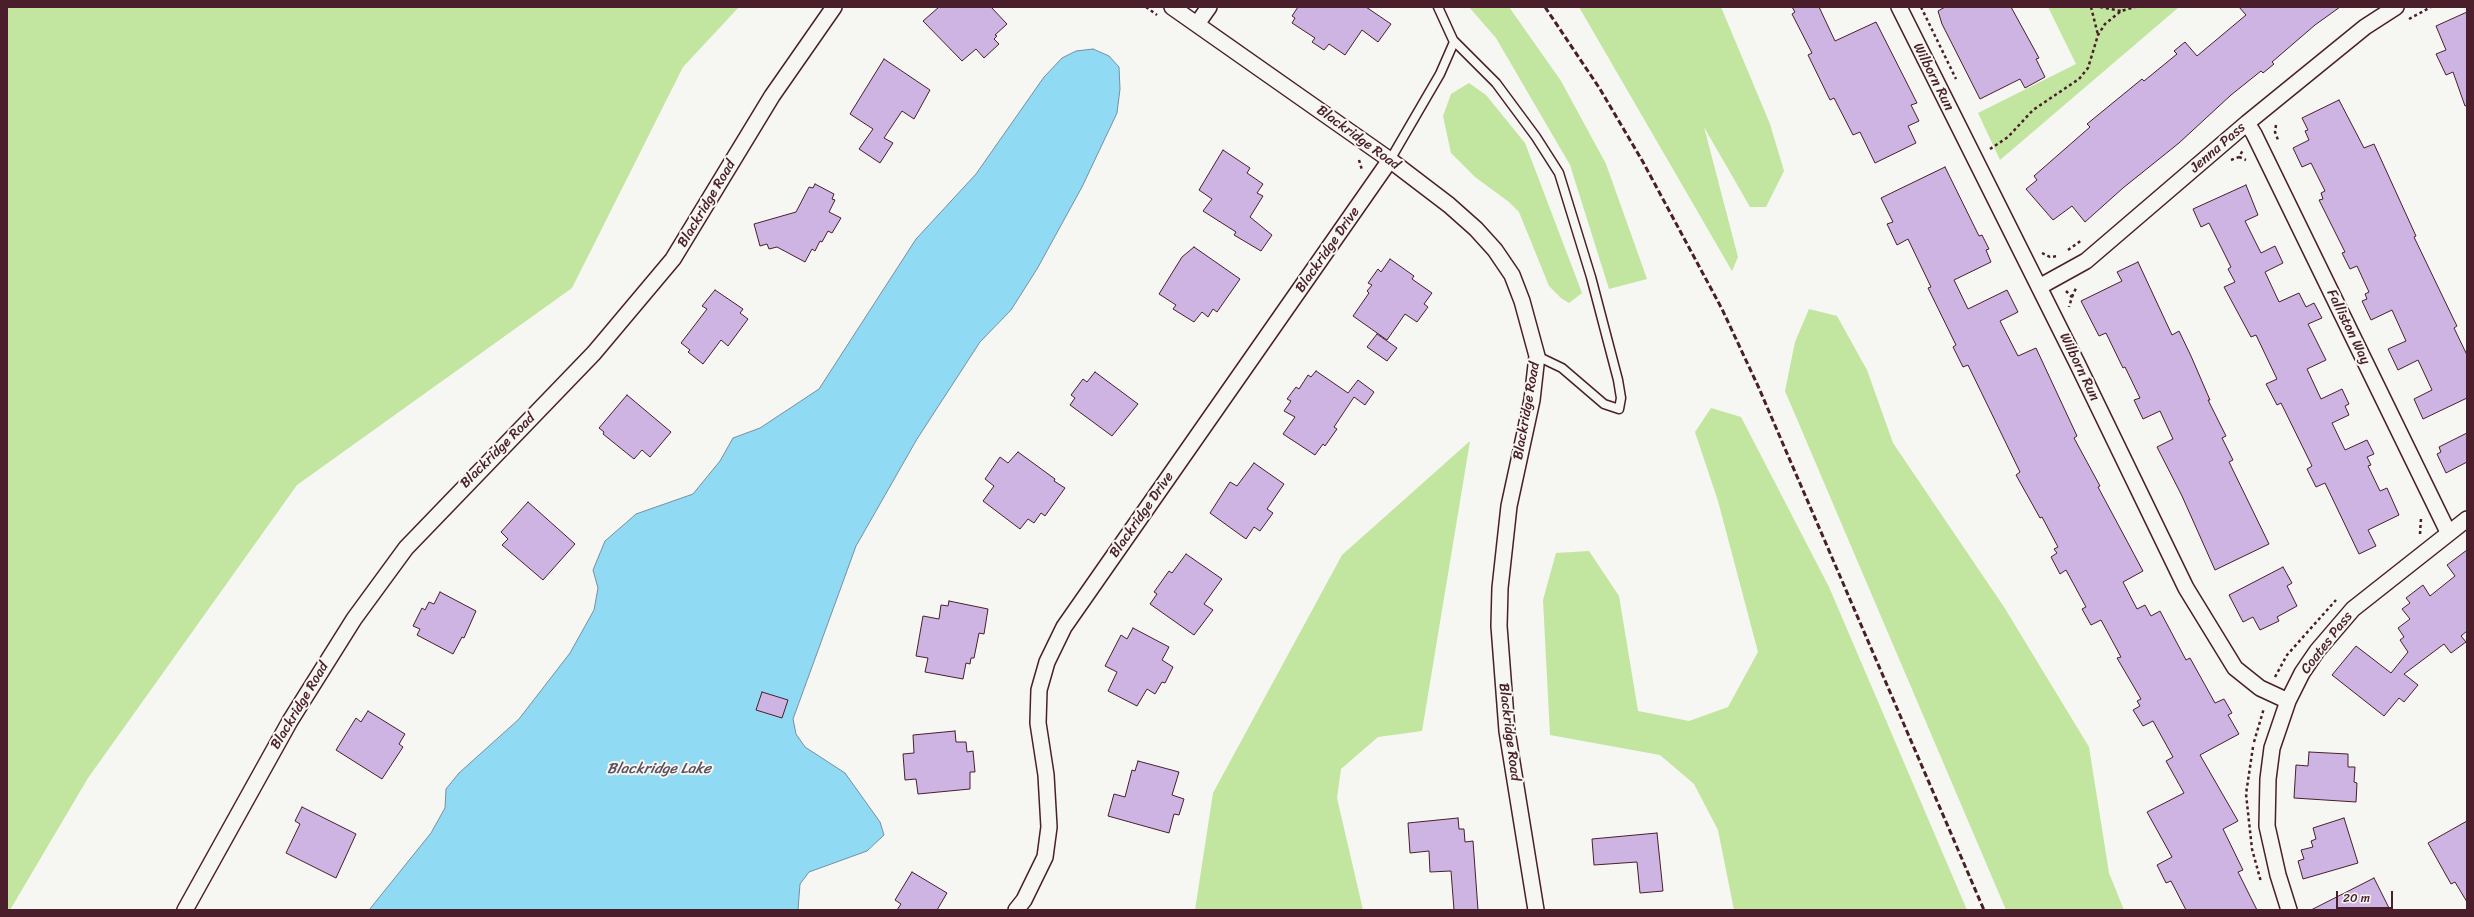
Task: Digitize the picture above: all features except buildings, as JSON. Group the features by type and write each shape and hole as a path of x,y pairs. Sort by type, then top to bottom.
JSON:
{"street":[{"name":"Blackridge Road","path":"185,910 290,721 362,607 406,548 594,352 674,259 772,96 834,7"},
{"name":"Blackridge Road","path":"1172,7 1390,160 1449,205 1495,250 1512,275 1522,301 1537,356 1532,400 1509,506 1500,588 1499,626 1507,731 1536,910"},
{"path":"1197,24 1209,7"},
{"name":"Wilborn Run","path":"1899,7 2039,287 2186,588 2235,668 2260,688 2288,701"},
{"name":"Jenna Pass","path":"2039,287 2086,261 2247,123 2365,27 2396,7"},
{"name":"Falliston Way","path":"2247,123 2254,134 2448,532"},
{"name":"Blackridge Drive","path":"1016,910 1024,900 1045,857 1049,827 1046,775 1038,723 1039,690 1047,662 1064,627 1390,160"},
{"name":"Coates Pass","path":"2289,910 2267,826 2268,779 2272,748 2288,701 2302,673 2332,631 2353,609 2448,532 2467,519"}],"lane":[{"path":"1438,7 1454,41 1496,83 1536,137 1559,173 1591,277 1618,380 1622,398 1619,409 1604,404 1562,368 1537,356"},
{"path":"1390,160 1440,74 1454,41"}],"path":[{"path":"1146,7 1159,16"},
{"path":"2091,7 2098,35"},
{"path":"2100,7 2121,11"},
{"path":"1990,149 2008,137 2033,110 2079,79 2088,68 2098,35 2105,24 2121,11 2135,7"},
{"path":"1357,156 1362,167 1361,176"},
{"path":"2239,157 2246,159 2251,164"},
{"path":"2417,538 2420,534 2422,524 2420,511"},
{"path":"2263,888 2252,849 2246,794 2256,735 2268,692 2287,655 2330,605 2342,596"}],"green space":[{"path":"7,7 739,7 683,67 572,288 297,485 88,778 10,910 7,910"},
{"path":"1469,7 1509,7 1561,81 1606,164 1647,279 1609,289 1570,165 1496,38"},
{"path":"1579,7 1721,7 1770,124 1784,171 1766,207 1750,207 1704,127 1738,257 1732,271"},
{"path":"2048,7 2179,7 2000,160 1978,113 2076,64"},
{"path":"1469,83 1486,95 1525,143 1582,293 1569,303 1561,298 1549,286 1519,212 1509,202 1475,177 1451,153 1443,116 1451,94"},
{"path":"1809,309 1837,316 1867,370 1893,443 2004,607 2089,747 2109,873 2124,910 2006,910 1785,391 1795,342"},
{"path":"1711,408 1741,417 1829,587 1967,910 1734,910 1718,830 1694,784 1660,755 1550,735 1543,600 1556,553 1589,551 1619,596 1638,711 1689,721 1728,707 1758,652 1718,501 1695,432"},
{"path":"1470,441 1422,731 1378,737 1341,769 1337,798 1363,910 1195,910 1213,793 1342,555"}],"water":[{"name":"Blackridge Lake","path":"1093,49 1109,56 1119,67 1120,89 1117,113 1082,187 1037,269 1011,310 980,342 917,439 856,546 793,719 796,734 805,747 845,773 880,822 884,835 867,851 809,872 800,884 798,910 369,910 431,833 445,808 446,789 459,773 519,719 570,653 594,610 598,588 593,570 605,541 636,514 693,494 720,461 733,438 760,428 819,389 916,239 976,174 1044,77 1062,58 1076,51"}],"railway":[{"path":"1545,7 1600,89 1643,162 1722,309 1758,386 1984,910"}]}
